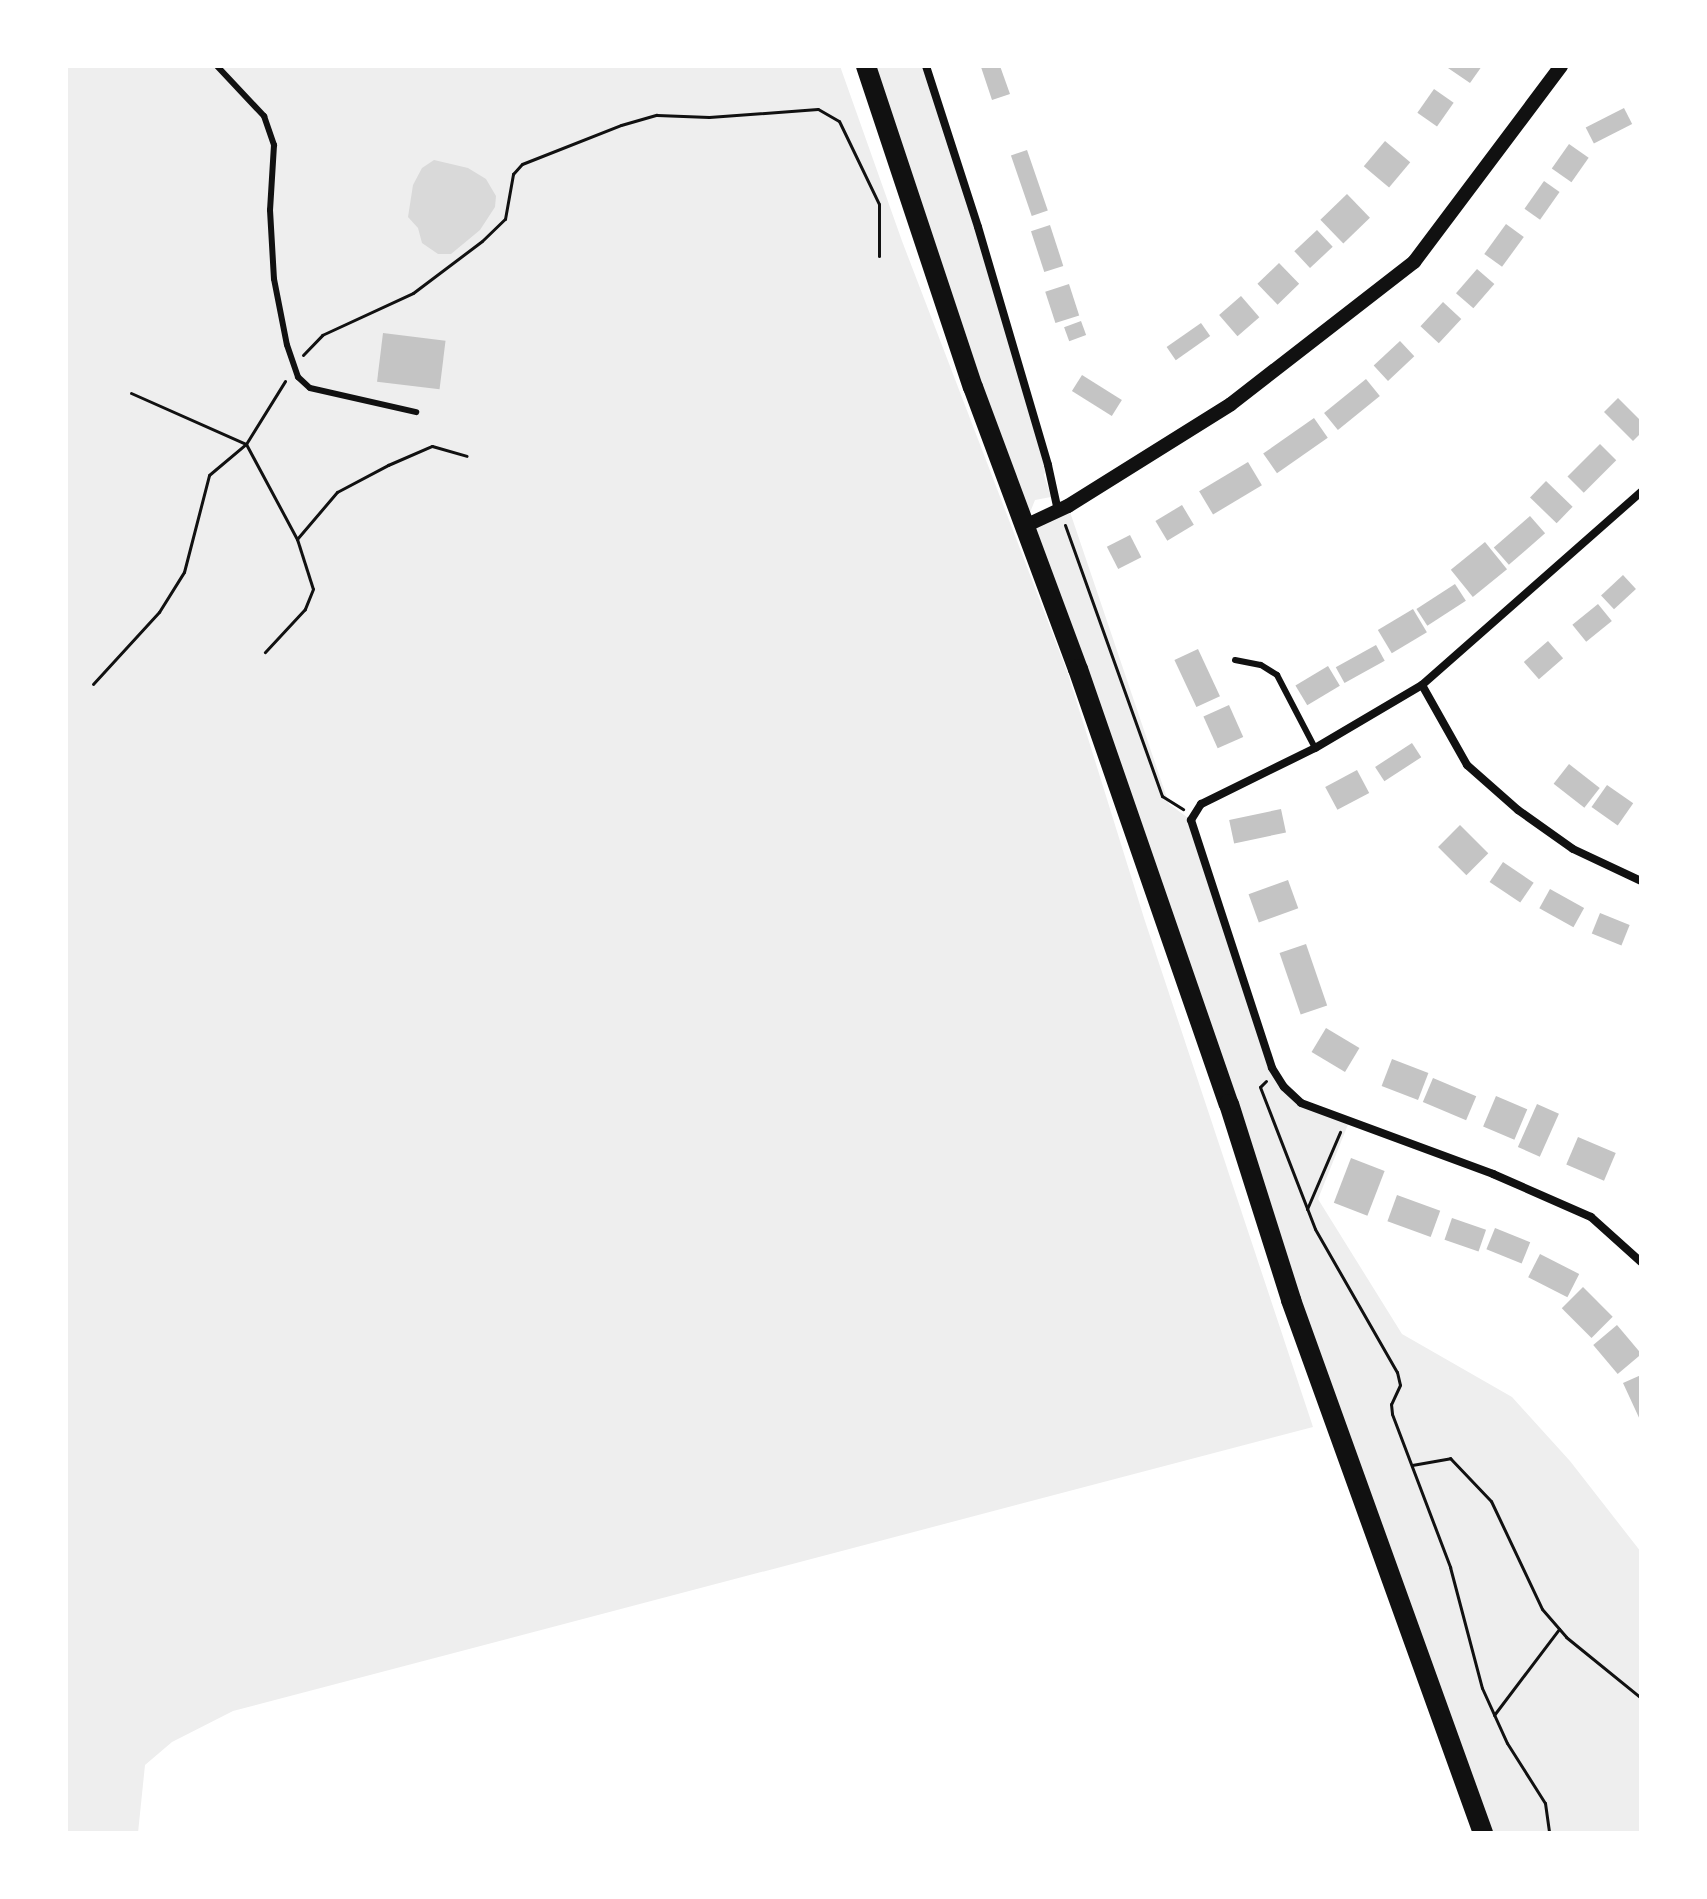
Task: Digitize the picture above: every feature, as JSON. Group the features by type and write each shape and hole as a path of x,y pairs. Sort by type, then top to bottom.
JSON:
{"highway":[{"path":"866,66 973,387 1229,1104 1291,1300 1483,1833"}],"street":[{"path":"926,66 1010,334 1058,511"},
{"path":"1025,526 1058,511 1231,404 1414,262 1561,66"},
{"path":"1641,492 1422,685 1315,748 1201,804 1191,820 1274,1071 1301,1103 1493,1174 1591,1217 1641,1262"},
{"path":"1422,685 1467,765 1518,810 1573,849 1641,881"}],"lane":[{"path":"217,66 264,116 274,145 270,210 274,279 298,377 310,388 416,412"},
{"path":"1235,660 1261,665 1277,675 1315,748"}],"path":[{"path":"93,684 159,612 184,572 209,475 246,444 294,365 322,335 413,293 482,241 505,219 513,174 522,164 621,125 657,115 709,117 818,109 839,121 879,204 879,256"},
{"path":"131,393 246,444 297,539 313,589 305,609 265,652"},
{"path":"297,539 337,492 388,465 432,446 467,456"},
{"path":"1058,511 1162,796 1194,815"},
{"path":"1274,1071 1260,1087 1307,1209 1397,1372 1400,1385 1391,1404 1392,1414 1450,1567 1482,1688 1507,1743 1545,1803 1549,1833"},
{"path":"1307,1209 1345,1120"},
{"path":"1412,1465 1450,1458 1491,1501 1542,1609 1559,1629 1641,1698"},
{"path":"1494,1715 1559,1629"}],"shaded area":[{"path":"66,66 840,66 902,241 1068,674 1144,918 1313,1427 233,1711 172,1742 145,1765 138,1833 66,1833"},
{"path":"864,66 926,66 1048,465 1044,475 1051,497 1035,500 1025,525 1068,506 1169,804 1191,820 1272,1068 1301,1103 1349,1122 1318,1199 1402,1334 1512,1397 1570,1461 1641,1552 1641,1833 1483,1833"},
{"path":"434,160 468,168 486,179 496,196 495,207 480,230 451,254 438,254 422,243 418,228 408,217 413,185 422,168"}],"building":[{"path":"1000,66 1010,94 992,100 981,67"},
{"path":"1445,66 1482,66 1470,83"},
{"path":"1434,89 1454,103 1437,127 1417,113"},
{"path":"1624,108 1632,124 1594,144 1586,128"},
{"path":"1385,141 1410,162 1389,187 1364,166"},
{"path":"1569,144 1589,158 1571,182 1552,169"},
{"path":"1027,150 1048,211 1032,216 1011,156"},
{"path":"1544,181 1560,192 1540,220 1524,209"},
{"path":"1347,194 1370,218 1343,243 1320,220"},
{"path":"1506,224 1524,237 1502,267 1484,254"},
{"path":"1050,225 1063,266 1044,272 1031,231"},
{"path":"1317,230 1333,247 1310,268 1294,251"},
{"path":"1279,263 1299,284 1278,305 1257,284"},
{"path":"1477,269 1494,284 1473,308 1456,293"},
{"path":"1069,284 1079,315 1055,323 1045,292"},
{"path":"1241,296 1259,317 1237,336 1219,315"},
{"path":"1443,302 1461,319 1439,343 1420,326"},
{"path":"1081,321 1086,335 1069,341 1064,327"},
{"path":"1201,323 1210,336 1176,360 1167,347"},
{"path":"383,333 446,341 440,389 377,382"},
{"path":"1400,341 1414,356 1388,381 1374,366"},
{"path":"1082,375 1122,400 1112,416 1072,391"},
{"path":"1366,379 1380,396 1338,430 1324,413"},
{"path":"1618,398 1641,421 1641,433 1633,441 1604,412"},
{"path":"1314,418 1328,438 1277,473 1263,454"},
{"path":"1600,444 1616,460 1584,493 1567,477"},
{"path":"1248,462 1262,485 1213,515 1199,491"},
{"path":"1546,481 1573,507 1557,523 1530,498"},
{"path":"1182,505 1194,525 1167,541 1155,521"},
{"path":"1530,516 1545,533 1509,565 1494,547"},
{"path":"1130,535 1141,557 1118,569 1107,547"},
{"path":"1485,542 1507,569 1473,597 1451,570"},
{"path":"1623,575 1636,589 1614,609 1601,595"},
{"path":"1455,584 1466,601 1427,626 1416,609"},
{"path":"1598,604 1612,621 1586,642 1572,625"},
{"path":"1413,609 1427,632 1392,653 1378,630"},
{"path":"1548,641 1563,658 1539,679 1524,662"},
{"path":"1376,645 1385,661 1344,683 1336,667"},
{"path":"1198,649 1220,696 1196,707 1174,660"},
{"path":"1328,666 1340,686 1307,705 1295,686"},
{"path":"1229,705 1243,737 1218,748 1203,716"},
{"path":"1412,743 1421,757 1384,781 1375,767"},
{"path":"1569,764 1600,788 1584,808 1554,784"},
{"path":"1357,770 1369,793 1337,810 1325,787"},
{"path":"1607,785 1633,803 1618,825 1592,807"},
{"path":"1281,809 1286,832 1234,843 1229,820"},
{"path":"1460,825 1488,853 1466,875 1438,847"},
{"path":"1503,862 1534,883 1520,903 1490,882"},
{"path":"1288,880 1298,908 1259,923 1249,894"},
{"path":"1550,889 1584,908 1573,927 1539,908"},
{"path":"1600,913 1630,925 1621,945 1592,933"},
{"path":"1306,944 1327,1005 1301,1015 1280,953"},
{"path":"1326,1028 1359,1048 1345,1072 1312,1052"},
{"path":"1392,1059 1428,1073 1418,1100 1382,1086"},
{"path":"1433,1078 1476,1096 1466,1120 1423,1102"},
{"path":"1496,1096 1527,1109 1514,1140 1483,1126"},
{"path":"1537,1104 1559,1114 1540,1157 1518,1147"},
{"path":"1578,1137 1616,1153 1604,1181 1566,1165"},
{"path":"1351,1158 1385,1171 1367,1216 1334,1203"},
{"path":"1397,1195 1440,1211 1431,1237 1387,1221"},
{"path":"1452,1218 1486,1230 1479,1251 1445,1240"},
{"path":"1495,1228 1530,1242 1522,1264 1486,1249"},
{"path":"1540,1254 1579,1274 1567,1297 1528,1277"},
{"path":"1583,1287 1613,1317 1591,1338 1562,1308"},
{"path":"1617,1325 1641,1354 1618,1374 1593,1345"},
{"path":"1641,1375 1641,1422 1623,1383"}]}
